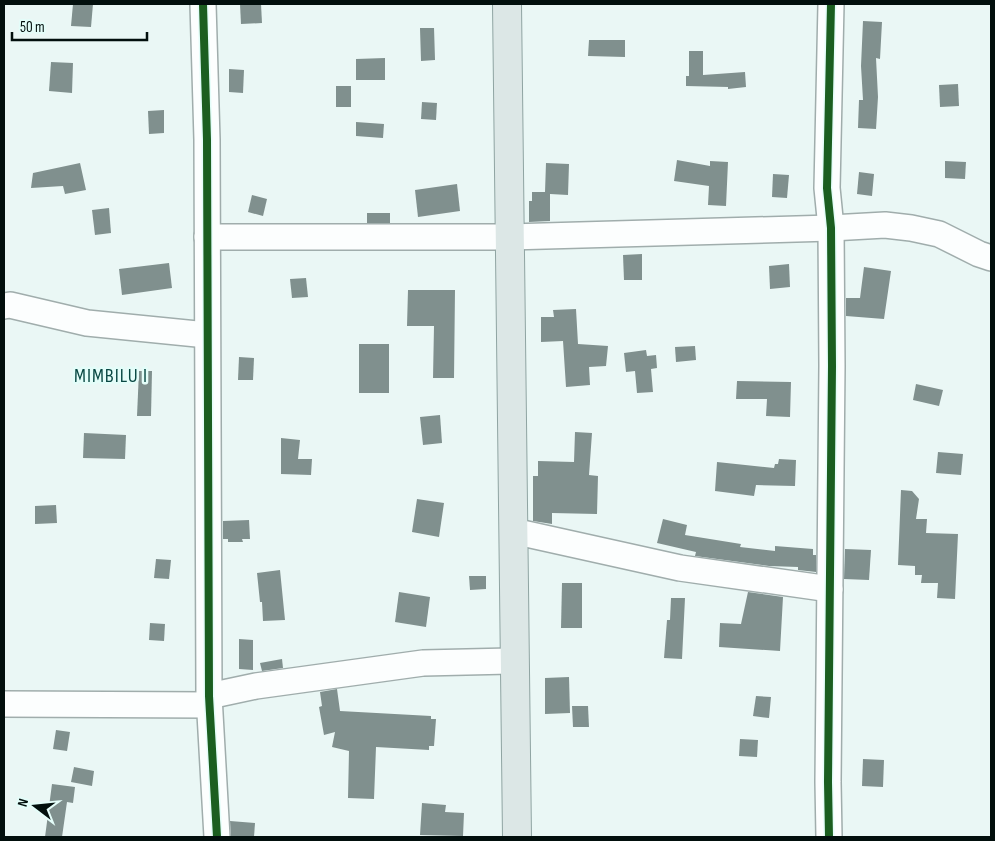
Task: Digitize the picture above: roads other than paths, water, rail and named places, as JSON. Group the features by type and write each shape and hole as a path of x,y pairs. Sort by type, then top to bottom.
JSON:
{"main road":[{"path":"506,4 517,837"}],"street":[{"path":"203,4 207,140 209,701 217,837"},
{"path":"829,837 831,228 827,188 831,4"},
{"path":"207,237 509,238 885,225 939,234 991,258"},
{"path":"4,306 10,305 87,323 207,335"},
{"path":"514,531 680,568 830,589"},
{"path":"4,704 209,701 256,686 423,663 515,661"}],"district":[{"name":"MIMBILU I","path":"111,375"}]}
